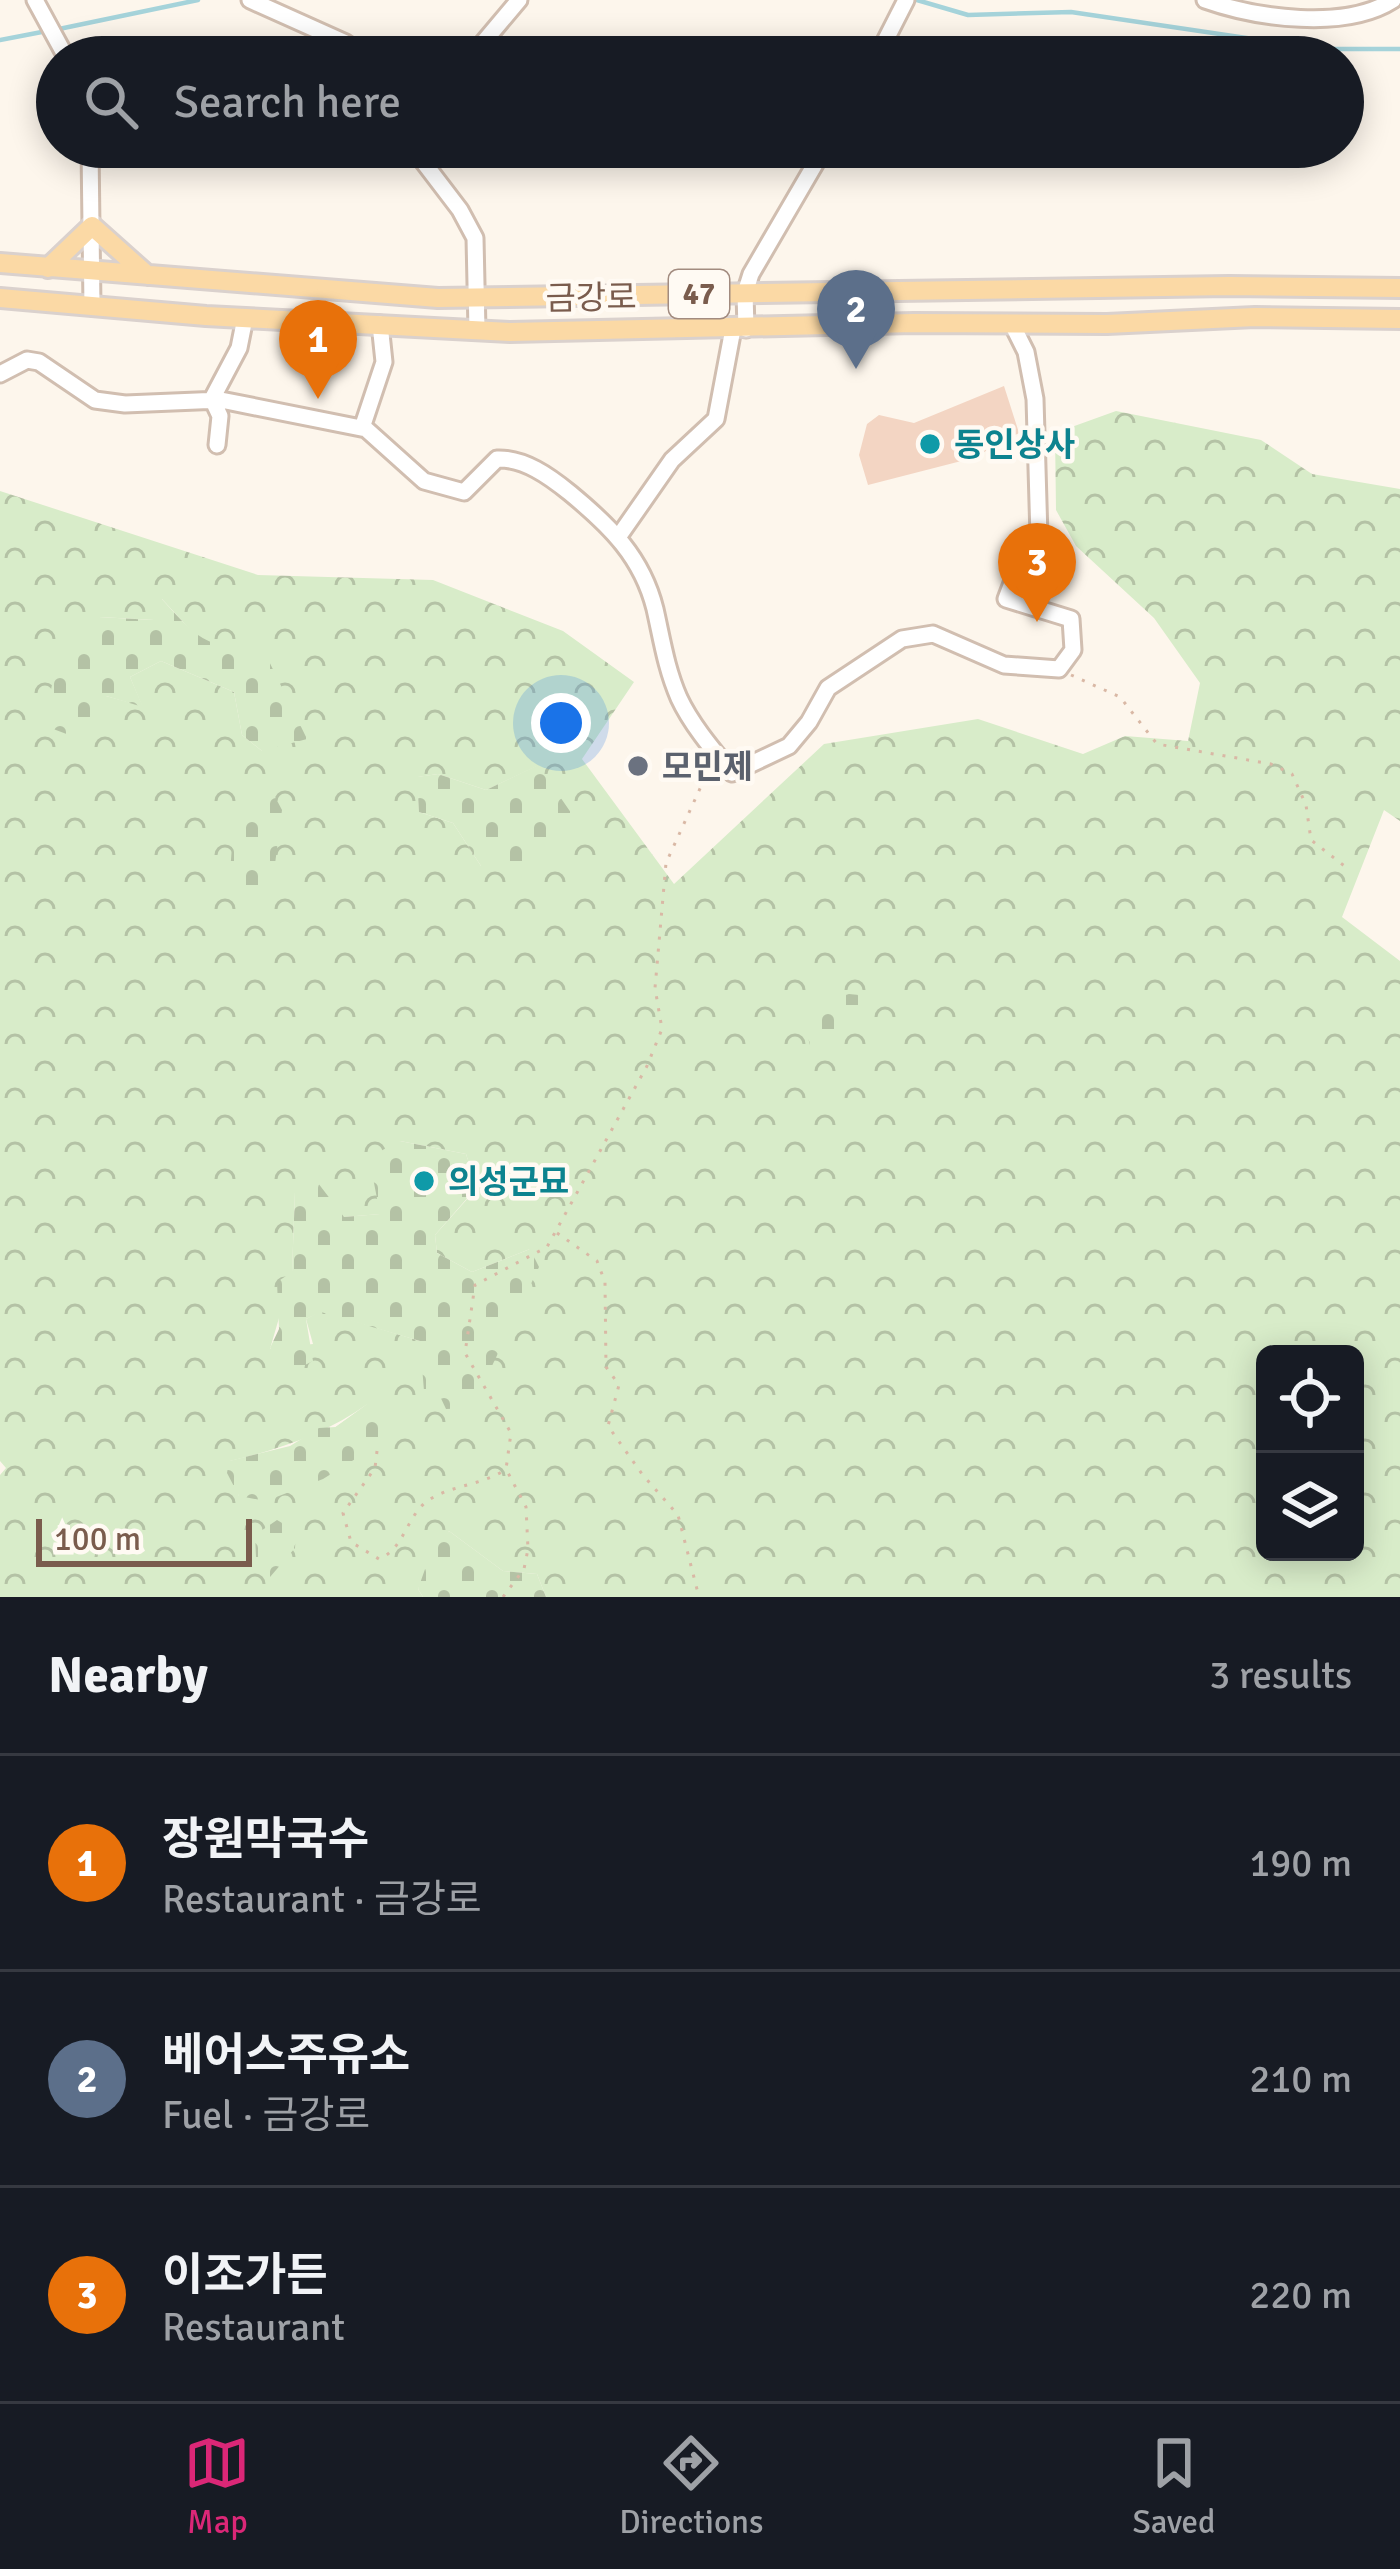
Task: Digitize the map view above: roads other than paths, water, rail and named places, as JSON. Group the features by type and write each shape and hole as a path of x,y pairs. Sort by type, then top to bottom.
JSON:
{"main road":[{"path":"48,268 92,226 147,275"},
{"name":"금강로","path":"0,263 478,297 1400,288"},
{"name":"금강로","path":"0,298 477,330 1255,317 1400,320"}],"street":[{"path":"35,0 55,36"},
{"path":"250,0 330,36"},
{"path":"485,36 519,0"},
{"path":"889,36 906,0"},
{"path":"1205,0 1246,15 1342,17 1373,13 1393,0"},
{"path":"91,168 92,307"},
{"path":"428,168 476,238 477,330"},
{"path":"619,536 672,460 716,419 751,274 813,168"},
{"path":"212,399 239,348 245,318"},
{"path":"362,428 384,362 380,324"},
{"path":"0,374 26,359 39,362 95,400 125,404 212,399 362,428 424,481 464,492 497,459 515,459 559,484 619,536 637,562 654,605 664,661 682,704 732,773 789,746 827,688 902,639 933,634 1004,664 1059,669 1073,650 1071,619 1006,599 1017,570 1040,537 1035,399 1026,352 1012,324"},
{"path":"212,399 220,416 217,445"}],"waterway":[{"path":"59,29 198,0"},
{"path":"917,0 968,15 1071,12 1233,36"},
{"path":"0,40 47,31"},
{"path":"1364,49 1400,49"}],"place":[{"name":"베어스주유소","path":"856,369"},
{"name":"장원막국수","path":"318,399"},
{"name":"동인상사","path":"930,444"},
{"name":"이조가든","path":"1037,622"},
{"name":"모민제","path":"638,766"},
{"name":"의성군묘","path":"424,1181"}]}
